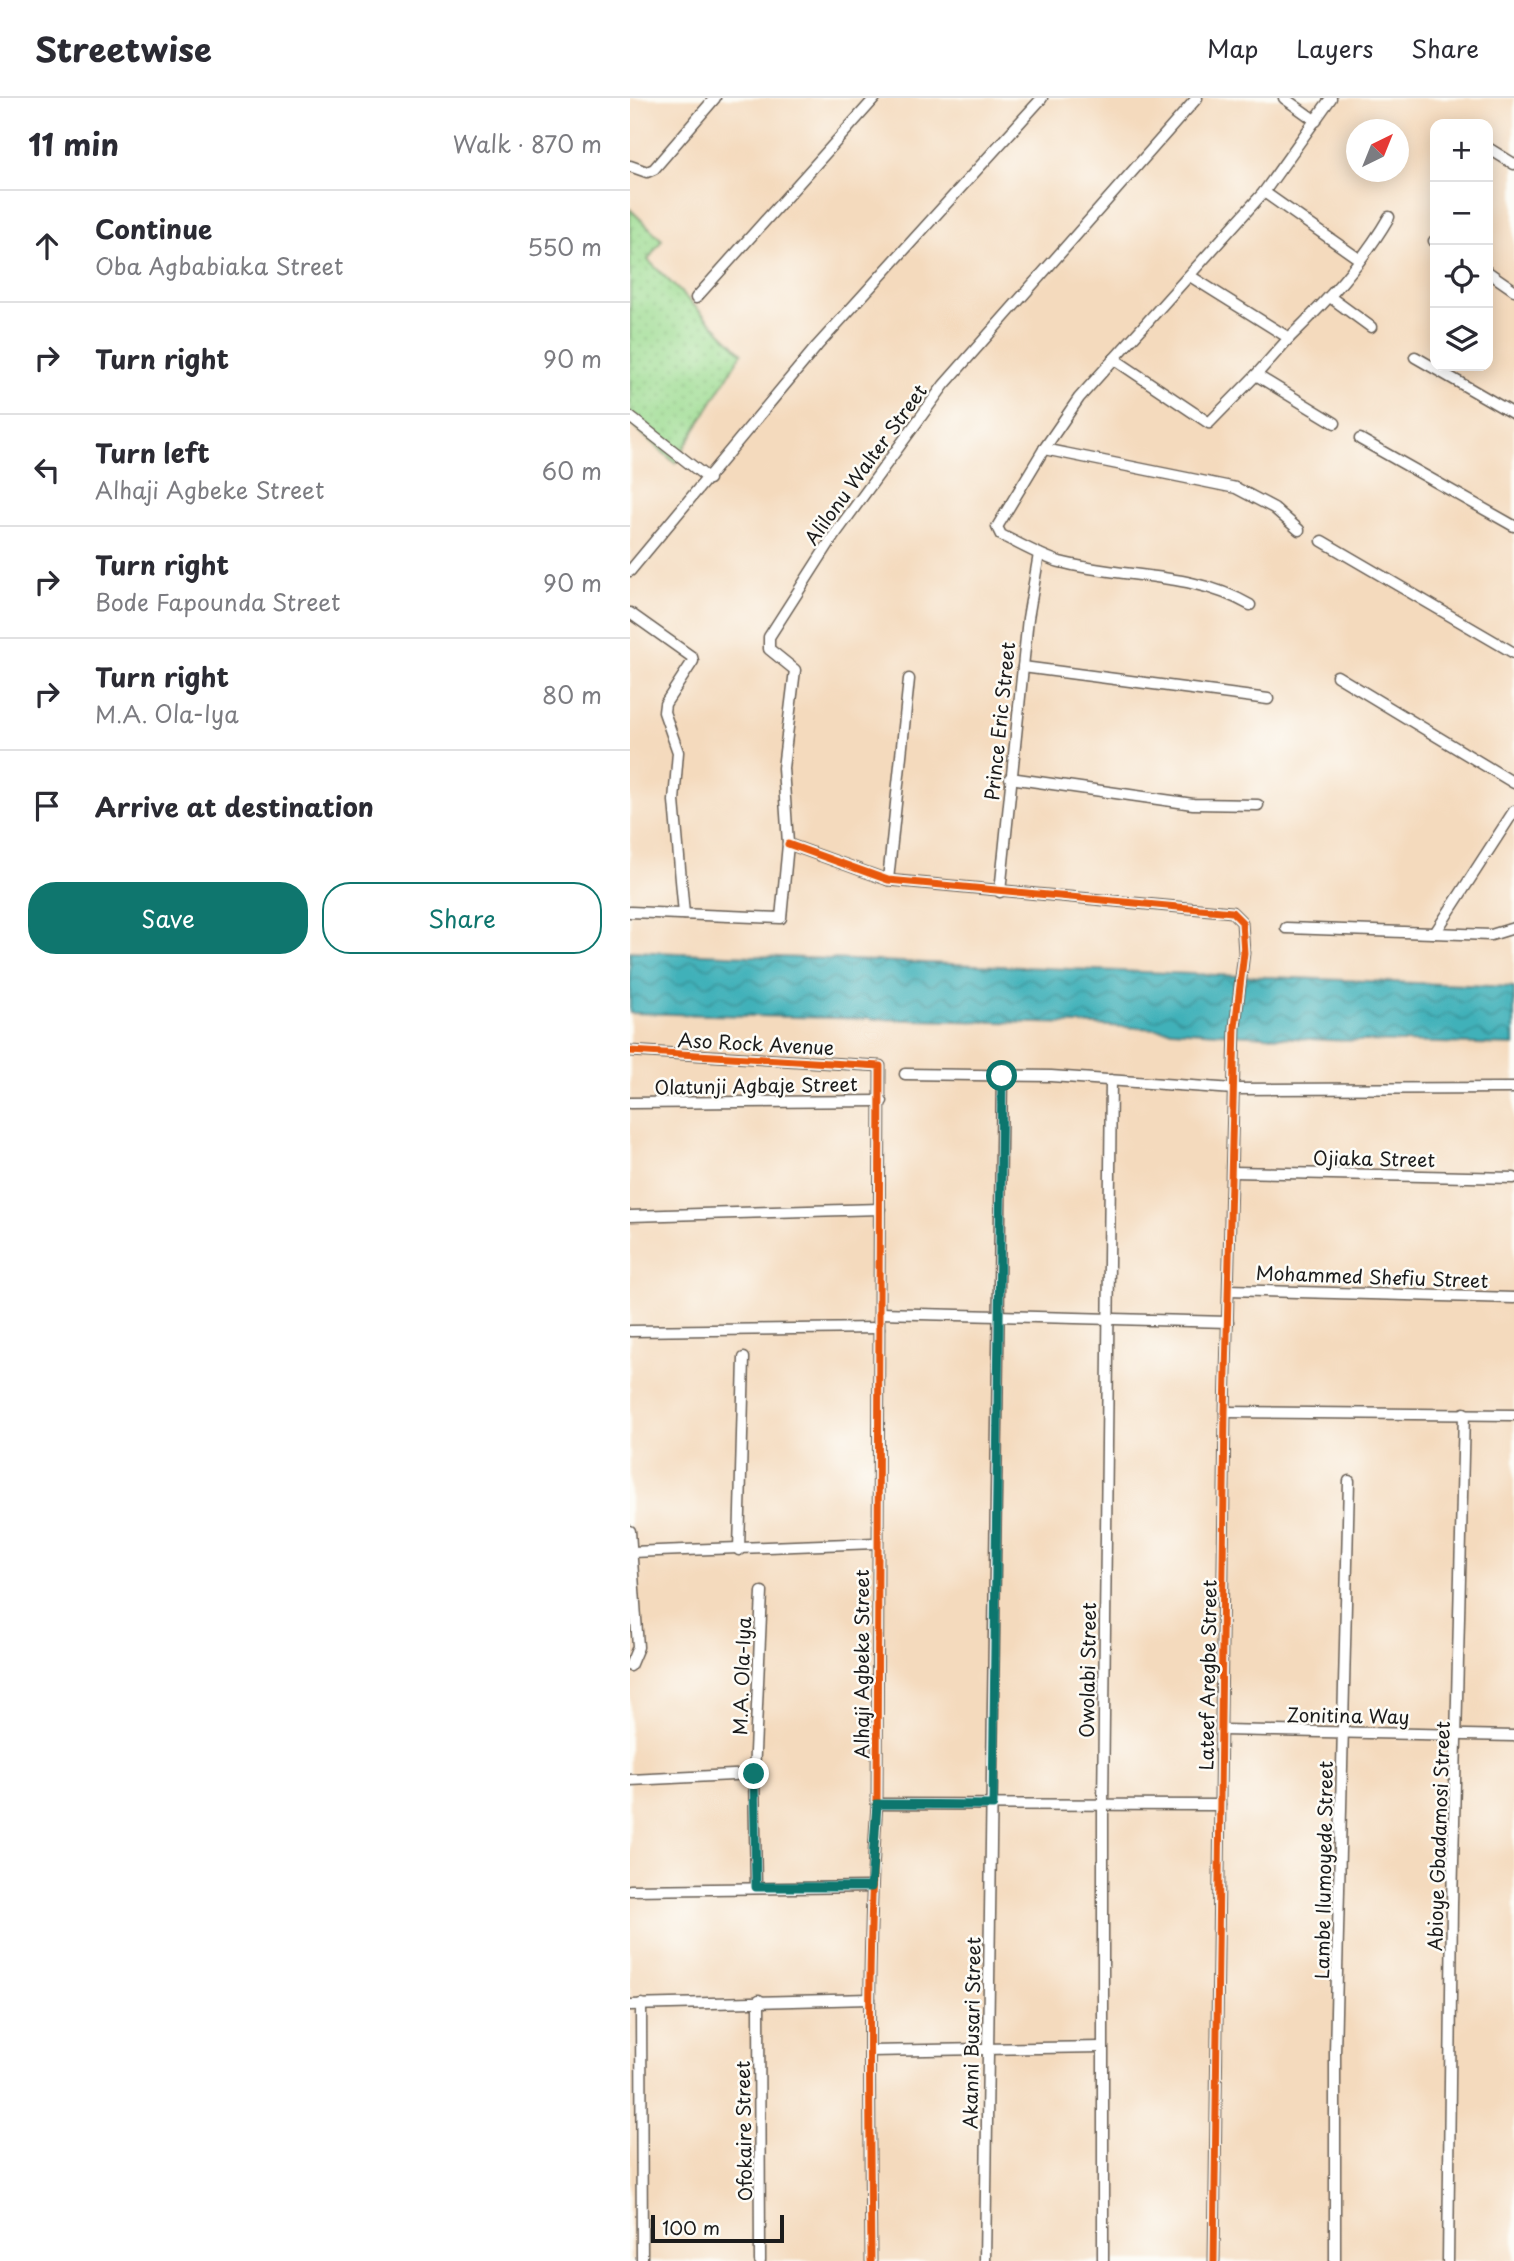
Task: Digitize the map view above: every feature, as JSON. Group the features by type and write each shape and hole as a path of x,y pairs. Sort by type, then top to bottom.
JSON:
{"street":[{"path":"630,166 647,172 654,169 715,98"},
{"path":"696,298 876,98"},
{"path":"630,571 817,346 1042,98"},
{"name":"Alilonu Walter Street","path":"684,914 781,918 788,844 783,768 795,670 769,649 769,637 833,537 944,386 1197,98"},
{"path":"1284,98 1316,121"},
{"path":"1250,605 1230,593 1171,578 1082,566 1039,554 1001,535 997,527 1044,449 1079,398 1264,192 1331,98"},
{"path":"1493,151 1514,164"},
{"path":"1264,192 1359,259"},
{"path":"1114,359 1209,423 1330,298 1359,259 1372,247 1390,217"},
{"path":"1493,275 1514,290"},
{"path":"1190,276 1289,338"},
{"path":"1330,298 1371,327"},
{"path":"1415,357 1514,414"},
{"path":"1256,375 1335,424"},
{"path":"630,417 709,479"},
{"path":"1360,439 1514,526"},
{"path":"1044,449 1236,488 1274,508 1299,530"},
{"path":"1322,541 1514,653"},
{"name":"Prince Eric Street","path":"1000,892 1010,778 1039,554"},
{"path":"630,613 692,657 693,661 665,704 664,712 678,752 674,801 684,914 630,912"},
{"path":"1023,667 1268,699"},
{"path":"1337,677 1514,783"},
{"path":"888,880 909,679"},
{"path":"1010,778 1193,804 1258,805"},
{"path":"1435,933 1514,811"},
{"name":"Lateef Aregbe Street","path":"788,844 888,880 1232,912 1242,922 1244,953 1235,1058 1225,1412 1223,1730 1214,2261"},
{"path":"1286,928 1491,935 1514,928"},
{"name":"Aso Rock Avenue","path":"630,1051 880,1066"},
{"name":"Alhaji Agbeke Street","path":"871,2261 870,1999 871,1887 877,1804 880,1066"},
{"path":"905,1074 1111,1080 1234,1089 1514,1088"},
{"name":"Akanni Busari Street","path":"985,2261 1002,1076"},
{"name":"Owolabi Street","path":"1103,2261 1103,1806 1111,1080"},
{"name":"Olatunji Agbaje Street","path":"630,1104 881,1101"},
{"name":"Ojiaka Street","path":"1233,1172 1514,1178"},
{"path":"630,1216 880,1209"},
{"name":"Mohammed Shefiu Street","path":"1228,1290 1514,1298"},
{"path":"880,1313 1227,1322"},
{"path":"630,1331 879,1328"},
{"path":"738,1550 744,1358"},
{"path":"1225,1412 1514,1415"},
{"name":"Abioye Gbadamosi Street","path":"1448,2261 1452,1904 1464,1413"},
{"name":"Lambe Ilumoyede Street","path":"1335,2261 1335,2053 1349,1481"},
{"path":"630,1531 638,1647 630,1666"},
{"path":"631,1552 876,1543"},
{"name":"M.A. Ola-Iya","path":"756,1887 754,1774 762,1592"},
{"name":"Zonitina Way","path":"1223,1730 1514,1736"},
{"path":"630,1780 754,1774"},
{"path":"877,1804 1220,1805"},
{"path":"630,1890 871,1887"},
{"path":"642,2261 635,2005 870,1999"},
{"name":"Ofokaire Street","path":"759,2000 761,2261"},
{"path":"870,2051 1102,2047"}],"green space":[{"path":"630,209 662,240 648,260 742,353 675,463 630,423"}],"water":[{"path":"630,951 1514,987 1514,1045 1325,1040 1079,1024 630,1013"}],"cycle path":[{"path":"788,844 888,880 1232,912 1242,922 1244,953 1235,1027 1225,1412 1214,2261"},
{"path":"630,1051 880,1066 877,1804 871,1918 870,2033 871,2261"}],"route":[{"path":"754,1774 756,1887 871,1887 877,1804 993,1805 1002,1076"}]}
